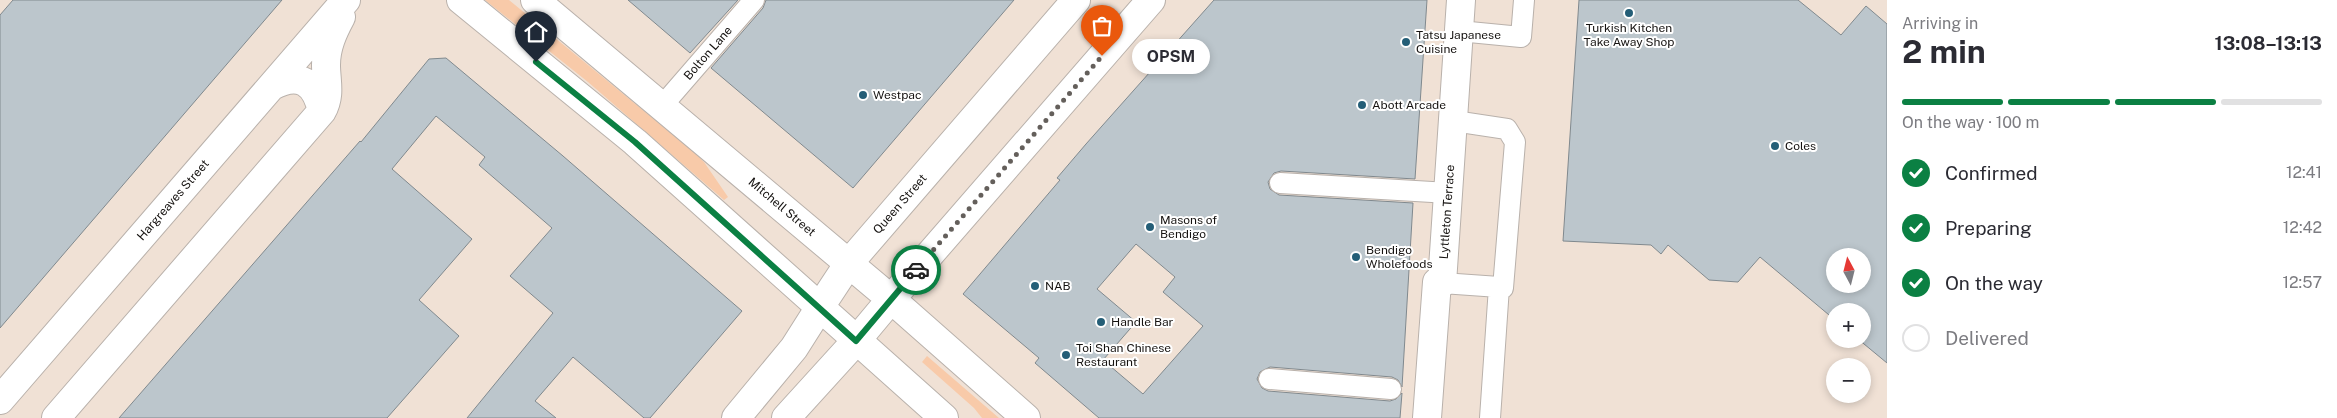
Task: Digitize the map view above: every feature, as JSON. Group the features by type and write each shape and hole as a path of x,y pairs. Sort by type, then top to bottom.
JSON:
{"street":[{"name":"Hargreaves Street","path":"0,400 346,0"},
{"path":"56,418 322,111 328,95 326,64 328,49 350,0"},
{"path":"461,0 635,142 944,418"},
{"name":"Mitchell Street","path":"535,0 849,263 1026,418"},
{"name":"Queen Street","path":"736,418 794,348 849,263 1076,0"},
{"path":"786,418 856,341 1151,0"},
{"name":"Lyttleton Terrace","path":"1422,400 1437,282 1442,283 1461,0"},
{"path":"272,86 286,80 297,79 305,82 317,94 322,111"}],"lane":[{"name":"Bolton Lane","path":"662,106 754,0"},
{"path":"1459,30 1521,37 1524,0"},
{"path":"1442,283 1503,288 1515,142 1507,129 1454,121"},
{"path":"1280,183 1449,193"},
{"path":"1490,418 1498,288"},
{"path":"1269,378 1391,389"}],"shaded area":[{"path":"0,0 1887,0 1887,418 0,418"},
{"path":"485,0 509,0 695,153 704,162 728,197 724,200 588,82"},
{"path":"927,356 999,418 982,418 974,408 922,362"}],"building":[{"path":"13,0 282,0 0,328 0,15"},
{"path":"628,0 738,0 690,53"},
{"name":"Westpac","path":"766,0 1014,0 853,188 711,68 763,8"},
{"path":"1214,0 1427,0 1415,179 1281,171 1274,173 1268,182 1270,189 1279,195 1413,203 1402,387 1398,380 1392,377 1270,367 1260,372 1257,379 1262,388 1268,391 1390,401 1396,399 1402,393 1400,418 1099,418 1035,363 1039,358 963,294 1060,180 1057,178","holes":["1136,244 1175,277 1163,292 1203,326 1143,394 1103,360 1136,322 1097,289"]},
{"path":"1579,0 1798,0 1841,35 1866,6 1887,24 1887,363 1869,348 1871,348 1871,303 1826,303 1826,312 1760,257 1738,282 1709,280 1668,245 1661,254 1651,245 1563,241"},
{"path":"446,58 563,156 742,311 650,418 644,418 573,357 535,401 556,418 467,418 553,313 510,276 552,228 479,165 485,157 436,116 392,169 472,239 419,300 459,336 387,418 119,418 361,142 429,59"}],"way so far":[{"path":"916,270 1102,56"}],"place":[{"name":"Turkish Kitchen Take Away Shop","path":"1629,13"},
{"name":"Tatsu Japanese Cuisine","path":"1406,42"},
{"name":"OPSM","path":"1102,56"},
{"name":"Westpac","path":"863,95"},
{"name":"Abott Arcade","path":"1362,105"},
{"name":"Coles","path":"1775,146"},
{"name":"Masons of Bendigo","path":"1150,227"},
{"name":"Bendigo Wholefoods","path":"1356,257"},
{"name":"NAB","path":"1035,286"},
{"name":"Handle Bar","path":"1101,322"},
{"name":"Toi Shan Chinese Restaurant","path":"1066,355"}],"route":[{"path":"536,62 635,142 856,341 916,270"}]}
